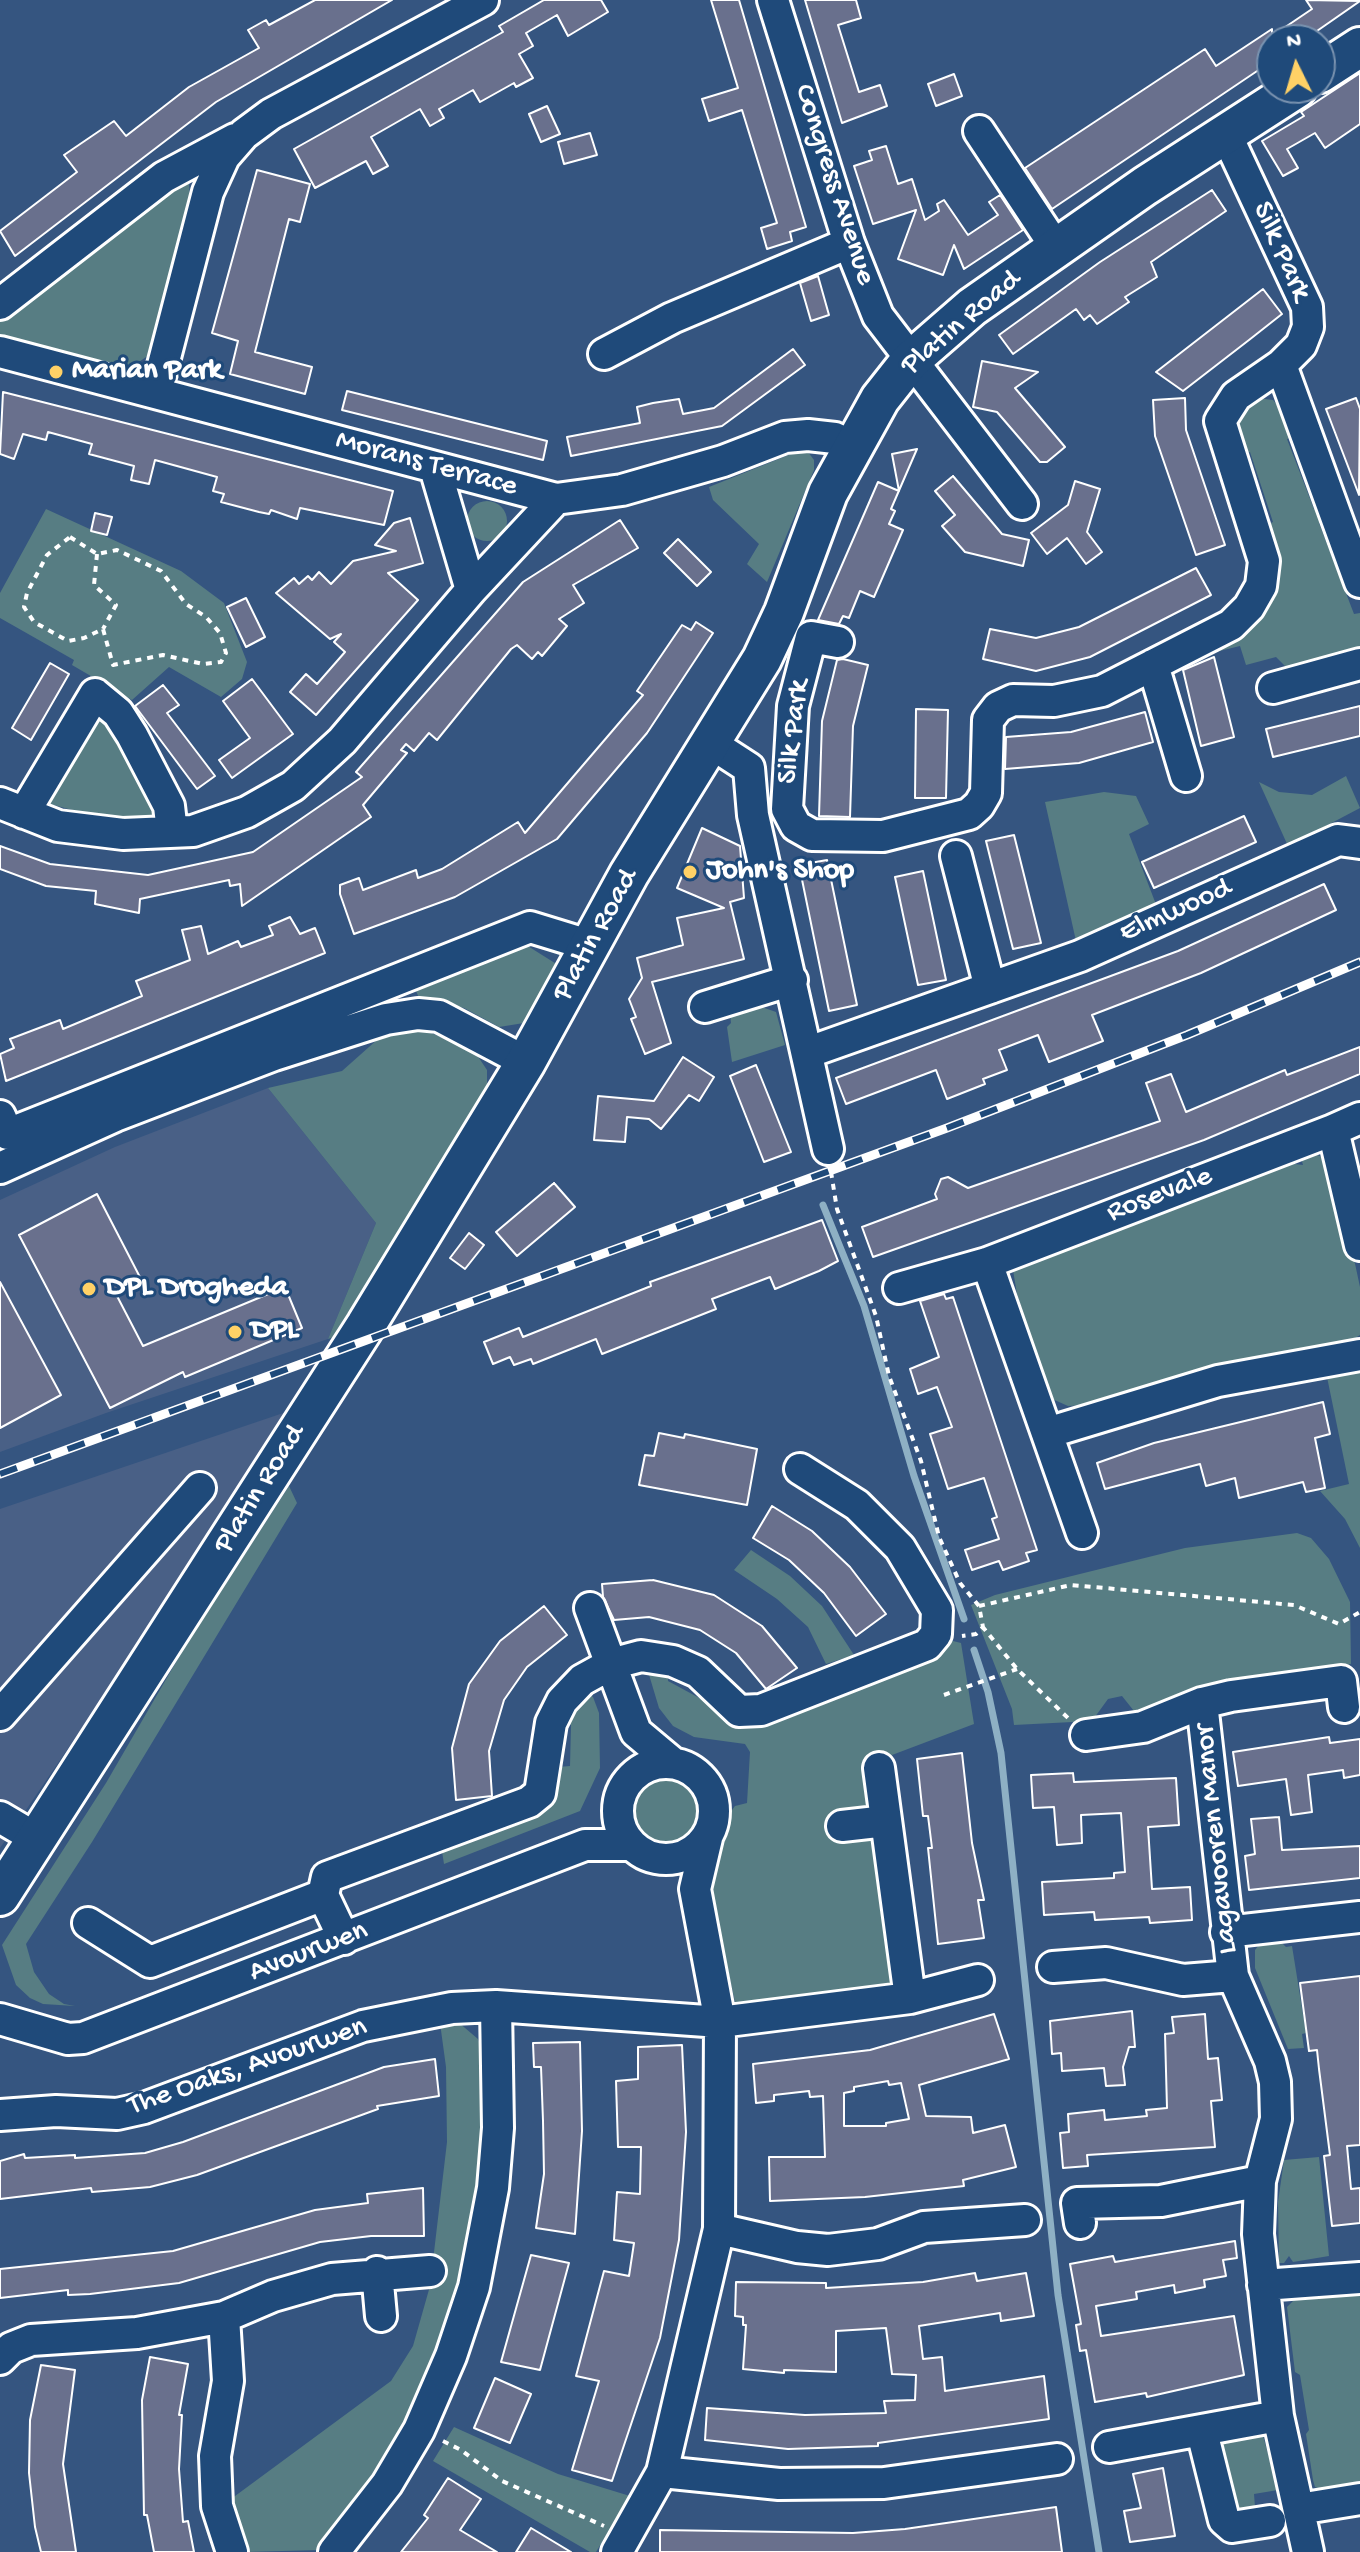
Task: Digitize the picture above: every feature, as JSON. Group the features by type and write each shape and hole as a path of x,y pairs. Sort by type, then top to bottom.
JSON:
{"main road":[{"path":"1336,63 1360,47"},
{"name":"Platin Road","path":"0,1896 21,1852 366,1325 526,1062 629,874 712,744 776,630 828,493 880,399 910,361 972,307 1145,186 1274,104"}],"street":[{"path":"0,304 164,177 244,134 271,114 483,0"},
{"name":"Congress Avenue","path":"773,0 849,243 878,316 1022,504"},
{"path":"979,131 1057,249"},
{"path":"156,392 208,192 224,157 244,134"},
{"name":"Silk Park","path":"838,642 811,637 793,706 787,809 796,826 812,835 883,836 969,814 986,793 988,720 998,707 1013,700 1054,701 1102,691 1231,625 1249,607 1261,586 1264,561 1220,421 1236,396 1281,365 1301,345 1308,327 1307,307 1227,136"},
{"path":"604,354 672,318 849,243"},
{"name":"Morans Terrace","path":"0,352 556,499 622,490 723,461 785,437 822,436 852,446"},
{"path":"1281,365 1360,582"},
{"path":"435,468 471,590"},
{"path":"172,832 169,806 132,735 118,713 95,694 12,808 58,826 123,834 172,832 193,831 247,812 293,786 342,741 471,590 556,499"},
{"path":"1273,688 1360,664"},
{"path":"1153,665 1186,776"},
{"path":"712,744 749,768 753,815 809,1052 828,1149"},
{"name":"Elmwood","path":"809,1052 1080,956 1338,840 1360,843"},
{"path":"956,856 990,988"},
{"path":"0,1168 530,927 592,946"},
{"path":"705,1007 792,980"},
{"path":"0,1116 8,1134 270,1043 418,1014 439,1016 460,1024 526,1062"},
{"name":"Rosevale","path":"899,1288 987,1263 1346,1124 1360,1245"},
{"path":"987,1263 1082,1533"},
{"path":"1047,1433 1218,1381 1360,1355"},
{"path":"344,1939 323,1895 327,1877 529,1802 540,1793 551,1723 562,1701 582,1680 611,1664 641,1656 673,1661 698,1672 739,1711 761,1710 927,1645 936,1634 937,1610 900,1548 857,1505 800,1469"},
{"path":"0,1715 200,1488"},
{"path":"590,1608 636,1732 673,1763 698,1775 713,1798 715,1812 695,1889 720,2022 719,2229 662,2472 621,2544"},
{"path":"1086,1735 1117,1720 1143,1727 1202,1703 1341,1681 1344,1707"},
{"name":"Lagavooren Manor","path":"1202,1703 1233,1976 1275,2082 1276,2119 1260,2181 1257,2222 1278,2416 1308,2552"},
{"name":"Avourwen","path":"585,1845 617,1811 629,1780 636,1732"},
{"path":"629,1780 649,1766 673,1763"},
{"path":"879,1768 910,1998"},
{"path":"617,1811 619,1823 631,1845"},
{"path":"0,1817 21,1852"},
{"path":"842,1826 886,1821"},
{"path":"666,1860 689,1854 707,1838"},
{"name":"Avourwen","path":"0,2019 68,2039 83,2038 585,1845 631,1845 641,1853 666,1860 695,1889"},
{"path":"150,1962 323,1895"},
{"path":"1226,1932 1360,1917"},
{"path":"88,1923 150,1962 167,2007"},
{"name":"Lagavooren Manor","path":"1053,1967 1106,1963 1183,1980 1233,1976"},
{"name":"The Oaks, Avourwen","path":"0,2115 56,2111 117,2114 144,2108 363,2026 452,2008 496,2006 720,2022 910,1998 978,1980"},
{"name":"Avourwen","path":"0,2003 29,2029"},
{"path":"334,2552 387,2484 419,2430 460,2330 484,2247 498,2128 496,2006"},
{"path":"1080,2223 1077,2203 1161,2201 1260,2181"},
{"path":"719,2229 797,2247 828,2250 878,2244 924,2227 1025,2220"},
{"path":"0,2359 11,2348 31,2340 137,2333 224,2317 273,2296 332,2279 377,2272 430,2271"},
{"path":"377,2272 381,2316"},
{"path":"1263,2285 1360,2278"},
{"path":"224,2317 228,2381 216,2468 217,2506 232,2552"},
{"path":"1109,2447 1278,2416"},
{"path":"1202,2432 1224,2520 1232,2527 1270,2521"},
{"path":"662,2472 779,2484 884,2483 1057,2459"},
{"path":"1299,2509 1360,2499"}],"path":[{"path":"97,554 94,585 116,605 103,629 68,641 34,622 24,607 47,555 58,543 70,537 97,554 117,550 161,571 186,604 206,617 220,633 226,653 215,666 163,655 113,665 103,629"},
{"path":"828,1149 837,1209 876,1316 886,1363 921,1461 939,1537 960,1583 979,1606 982,1626 1017,1669 1086,1735"},
{"path":"979,1606 1071,1585 1294,1605 1339,1624 1360,1612"},
{"path":"936,1634 976,1634 982,1626"},
{"path":"944,1695 1017,1669"},
{"path":"419,2430 461,2450 502,2481 621,2544"}],"shaded area":[{"path":"268,1088 376,1223 328,1339 0,1452 0,1200 115,1147"},
{"path":"301,1407 0,1848 0,1509"}],"green space":[{"path":"178,178 189,183 190,200 149,355 133,366 117,366 0,335 0,309"},
{"path":"1257,398 1273,400 1286,414 1294,436 1287,439 1314,509 1321,507 1326,520 1319,523 1354,614 1360,613 1360,658 1292,673 1276,657 1246,665 1240,646 1183,660 1235,633 1266,525 1273,522 1250,452 1243,454 1234,415"},
{"path":"796,452 808,452 814,460 814,470 767,582 747,564 759,544 713,500 709,487"},
{"path":"487,501 501,507 507,521 501,535 487,541 473,535 467,521 473,507"},
{"path":"46,509 181,571 224,603 247,662 242,679 221,697 169,667 132,700 72,665 74,660 0,618 0,593"},
{"path":"102,707 159,819 94,816 39,801"},
{"path":"1346,776 1360,808 1288,846 1259,782 1279,792 1312,795"},
{"path":"1104,792 1136,796 1149,824 1129,834 1157,907 1076,941 1045,802"},
{"path":"523,943 558,965 524,1023 499,1027 464,1008 419,998 414,986"},
{"path":"759,1006 776,1012 785,1045 732,1062 727,1027 731,1023 730,1014"},
{"path":"420,1028 475,1052 487,1070 487,1092 346,1333 328,1339 376,1223 268,1088 342,1071 378,1039"},
{"path":"1310,1152 1329,1160 1335,1170 1360,1287 1360,1335 1352,1340 1180,1376 1086,1405 1068,1406 1050,1398 1017,1294 1013,1270 1016,1262 1287,1163 1303,1165 1300,1154"},
{"path":"1358,1371 1360,1548 1345,1519 1320,1491 1349,1484 1327,1377"},
{"path":"289,1486 297,1503 92,1842 26,1944 34,1972 49,1994 64,2004 75,2006 43,2004 30,1998 16,1985 2,1945 106,1783 183,1650"},
{"path":"1297,1533 1311,1538 1329,1559 1350,1602 1351,1664 1299,1673 1144,1714 1134,1711 1122,1696 1108,1699 1092,1721 1014,1725 1012,1709 971,1605 995,1595 1185,1548"},
{"path":"751,1550 790,1576 822,1606 854,1655 826,1664 808,1627 777,1599 734,1570"},
{"path":"945,1639 961,1643 974,1724 892,1755 893,1763 861,1812 872,1837 880,1845 895,1984 883,1994 753,2006 735,2002 714,1907 712,1871 729,1814 735,1806 747,1803 750,1752 745,1744 694,1737 673,1726 659,1708 647,1668 669,1670 668,1681 703,1700 706,1695 750,1721"},
{"path":"586,1692 593,1697 599,1713 600,1768 580,1811 444,1864 441,1845 558,1767 570,1766 571,1725 563,1723"},
{"path":"666,1772 680,1775 693,1783 701,1796 704,1810 701,1824 693,1837 680,1845 666,1848 652,1845 639,1837 631,1824 628,1810 631,1796 639,1783 652,1775"},
{"path":"1280,1941 1286,1947 1292,1946 1306,2033 1302,2034 1304,2048 1288,2049 1255,1968 1255,1950 1259,1945"},
{"path":"458,2022 478,2039 482,2051 484,2130 481,2179 452,2322 406,2433 320,2550 246,2552 231,2499 391,2381 413,2346 430,2286 447,2142 446,2067 440,2023"},
{"path":"1319,2157 1329,2256 1293,2262 1289,2256 1284,2263 1279,2263 1278,2202 1284,2160"},
{"path":"1360,2294 1360,2481 1321,2489 1315,2487 1313,2480 1306,2434 1309,2430 1300,2375 1295,2372 1287,2307 1295,2299"},
{"path":"454,2427 558,2474 630,2496 596,2552 590,2552 433,2461"},
{"path":"1262,2432 1278,2490 1254,2494 1255,2507 1251,2513 1237,2516 1218,2450 1226,2437"}],"building":[{"path":"315,0 392,0 216,102 15,256 0,231 77,172 64,155 114,121 126,136 189,87 259,48 248,30 266,20 269,25"},
{"path":"544,0 601,0 608,12 568,36 557,15 526,33 533,46 519,54 533,78 516,87 514,83 480,102 473,90 439,109 444,118 430,126 420,109 371,137 388,166 373,174 366,161 315,188 294,149 503,32 499,26"},
{"path":"711,0 739,0 806,227 790,232 792,241 767,249 761,228 777,223 742,110 709,121 702,99 738,88"},
{"path":"805,0 856,0 861,18 838,25 859,92 880,85 887,106 842,123"},
{"path":"1306,0 1360,1 1327,24 1290,24 1312,9"},
{"path":"1256,40 1256,72 1052,209 1025,168 1205,49 1216,66"},
{"path":"1360,73 1360,124 1325,148 1315,133 1287,149 1298,168 1283,176 1262,141 1304,116 1301,112 1313,104 1336,104 1336,89"},
{"path":"954,74 962,96 936,106 928,84"},
{"path":"547,106 560,134 541,142 529,114"},
{"path":"590,133 597,155 564,164 558,142"},
{"path":"886,146 898,184 912,179 925,220 939,211 937,204 944,200 968,235 998,215 989,202 1000,195 1023,230 964,269 954,245 943,275 898,259 916,210 873,224 854,166 872,160 869,151"},
{"path":"257,170 310,184 300,222 289,219 255,352 312,367 305,394 230,374 238,341 212,333"},
{"path":"1212,190 1226,211 1151,262 1157,277 1125,297 1129,302 1097,324 1090,315 1084,320 1076,309 1013,354 999,335 1100,262"},
{"path":"818,276 829,315 811,321 800,283"},
{"path":"1263,289 1282,314 1249,340 1183,391 1156,372"},
{"path":"793,349 805,365 722,426 571,456 567,437 640,423 637,407 653,403 679,399 683,414 714,408"},
{"path":"982,361 1038,372 1015,388 1065,447 1047,462 1040,462 997,412 973,407"},
{"path":"347,391 547,441 543,460 342,410"},
{"path":"3,392 393,491 384,525 300,508 297,519 271,510 269,514 221,502 224,494 213,491 217,477 155,460 149,484 131,480 134,466 89,454 92,444 48,432 46,440 23,434 14,459 0,454"},
{"path":"1185,398 1186,430 1225,545 1196,555 1155,436 1153,400"},
{"path":"1356,398 1360,409 1359,495 1326,409"},
{"path":"917,449 899,491 892,454"},
{"path":"953,476 1002,534 1029,540 1023,566 965,552 942,526 955,515 935,491"},
{"path":"1075,481 1100,489 1087,532 1102,552 1086,564 1067,538 1047,554 1031,533 1068,505"},
{"path":"878,482 899,491 891,509 895,511 889,524 903,530 874,597 860,591 849,618 843,616 839,624 818,620"},
{"path":"95,513 112,517 107,535 91,531"},
{"path":"410,518 423,563 388,573 418,600 316,715 290,692 306,674 317,684 345,652 334,642 341,634 330,639 276,593 294,578 299,584 308,576 312,580 319,572 331,584 353,561 396,551 375,545 394,523"},
{"path":"620,520 638,548 573,585 584,603 559,619 567,626 542,656 538,652 532,659 517,645 511,649 437,740 429,733 414,751 406,744 401,750 407,753 363,805 371,817 242,906 240,884 230,886 229,880 140,899 139,913 95,904 96,891 46,886 0,869 0,846 50,864 148,875 253,852 362,777 356,772 523,582"},
{"path":"678,539 711,572 697,586 664,553"},
{"path":"1196,568 1211,595 1090,657 1036,671 983,659 990,629 1036,638 1079,627"},
{"path":"246,598 265,637 246,647 227,607"},
{"path":"696,622 713,633 647,733 557,839 455,897 354,934 340,894 340,885 359,878 363,890 416,870 418,878 442,869 518,822 525,833 643,695 637,691 682,625 691,630"},
{"path":"1214,657 1234,737 1201,746 1183,670"},
{"path":"837,660 868,665 853,726 850,817 819,816 822,721"},
{"path":"50,663 69,674 31,740 12,728"},
{"path":"252,679 293,734 232,778 219,760 250,738 223,701"},
{"path":"163,685 179,705 167,713 215,776 197,789 135,706"},
{"path":"1360,706 1360,736 1273,757 1266,729"},
{"path":"916,709 948,710 946,798 915,798"},
{"path":"1145,712 1153,742 1079,763 1005,769 1006,737 1071,732"},
{"path":"1244,816 1256,842 1154,888 1142,862"},
{"path":"702,828 740,846 744,898 730,902 744,959 652,982 671,1043 645,1054 631,1019 636,1017 629,999 642,978 637,958 683,945 677,918 724,908 677,888"},
{"path":"1014,835 1041,943 1013,949 986,841"},
{"path":"827,860 857,1005 829,1011 799,865"},
{"path":"923,871 946,980 918,985 895,877"},
{"path":"1324,884 1336,910 1201,973 1092,1015 1103,1041 1049,1062 1038,1035 999,1050 1007,1070 983,1079 985,1084 947,1099 936,1070 846,1104 836,1078 1178,951"},
{"path":"290,917 300,934 315,928 325,953 6,1081 0,1054 14,1048 10,1039 60,1020 63,1029 142,996 136,981 190,960 182,930 201,926 208,954 238,941 241,947 273,935 269,926"},
{"path":"1360,1047 1360,1074 1204,1140 873,1257 862,1227 937,1199 935,1194 941,1179 948,1177 968,1188 1160,1121 1146,1083 1171,1074 1186,1112 1285,1070 1287,1075"},
{"path":"683,1057 714,1077 699,1101 689,1095 661,1129 649,1119 627,1117 625,1142 594,1140 598,1096 654,1101"},
{"path":"756,1065 791,1152 764,1162 730,1076"},
{"path":"554,1183 575,1207 517,1256 496,1232"},
{"name":"DPL Drogheda","path":"97,1194 143,1283 117,1296 143,1346 285,1287 302,1328 185,1377 183,1372 110,1408 19,1235"},
{"path":"822,1220 838,1261 775,1289 770,1277 712,1299 716,1309 602,1354 596,1339 533,1364 531,1359 514,1365 510,1357 493,1364 484,1342 519,1328 523,1337 651,1286 650,1282"},
{"path":"469,1233 484,1245 465,1269 450,1258"},
{"path":"0,1282 61,1395 0,1428"},
{"path":"944,1294 946,1299 953,1297 1037,1550 1026,1553 1029,1561 1003,1570 999,1561 972,1570 965,1550 999,1539 992,1519 997,1517 984,1478 948,1489 930,1434 952,1427 937,1387 918,1394 910,1369 939,1357 920,1301"},
{"path":"1323,1402 1330,1434 1315,1438 1325,1488 1306,1492 1303,1482 1239,1498 1235,1478 1206,1486 1200,1464 1105,1489 1097,1463 1154,1443"},
{"path":"659,1433 684,1438 685,1434 757,1449 747,1505 639,1485 645,1455 654,1456"},
{"path":"772,1506 812,1531 850,1567 886,1614 856,1636 824,1593 789,1560 753,1538"},
{"path":"653,1580 714,1595 762,1626 797,1668 766,1689 736,1653 700,1630 649,1617 614,1620 603,1597 602,1584"},
{"path":"544,1606 567,1635 527,1667 504,1700 489,1751 492,1796 456,1800 452,1748 469,1684 500,1641"},
{"path":"1329,1737 1330,1743 1360,1739 1360,1775 1344,1778 1343,1770 1308,1775 1312,1812 1291,1815 1286,1779 1238,1786 1233,1752"},
{"path":"962,1753 972,1843 984,1900 978,1900 984,1938 938,1944 928,1848 932,1848 928,1816 923,1816 917,1759"},
{"path":"1073,1773 1074,1782 1176,1778 1179,1825 1148,1827 1152,1889 1190,1887 1192,1920 1150,1923 1149,1917 1095,1920 1094,1912 1044,1915 1042,1882 1114,1878 1114,1873 1125,1872 1121,1813 1081,1815 1082,1843 1057,1845 1054,1807 1033,1808 1031,1775"},
{"path":"1279,1817 1282,1850 1360,1846 1360,1878 1249,1890 1245,1856 1255,1854 1251,1819"},
{"path":"1360,1976 1360,2145 1347,2146 1351,2189 1360,2188 1360,2223 1332,2226 1324,2156 1330,2155 1317,2050 1309,2051 1300,1983"},
{"path":"1132,2011 1135,2047 1129,2047 1123,2067 1125,2085 1106,2086 1104,2068 1062,2071 1061,2053 1052,2054 1050,2021"},
{"path":"994,2014 1009,2059 919,2085 926,2116 971,2117 973,2133 1005,2125 1016,2167 963,2180 964,2186 865,2197 770,2201 769,2157 825,2157 823,2096 810,2097 809,2091 774,2095 774,2101 756,2103 753,2064 870,2050","holes":["888,2081 889,2085 901,2083 909,2119 886,2123 886,2126 844,2126 844,2093 854,2091 854,2087"]},
{"path":"1205,2014 1208,2059 1218,2058 1222,2100 1211,2101 1215,2147 1087,2155 1088,2166 1063,2168 1060,2133 1069,2132 1068,2114 1104,2110 1105,2120 1147,2116 1146,2110 1167,2108 1165,2034 1174,2033 1172,2017"},
{"path":"580,2042 582,2131 575,2234 536,2228 544,2174 541,2067 534,2067 533,2043"},
{"path":"682,2045 686,2132 679,2240 660,2338 612,2481 572,2470 599,2381 576,2376 604,2271 629,2276 634,2243 614,2240 617,2192 640,2194 641,2147 618,2147 616,2081 638,2079 638,2047"},
{"path":"435,2059 439,2096 377,2106 378,2109 197,2175 150,2187 92,2192 91,2188 0,2199 0,2161 24,2154 25,2158 75,2155 75,2158 145,2153 183,2142 384,2067"},
{"path":"423,2188 424,2236 371,2236 320,2242 179,2283 90,2294 68,2295 68,2290 0,2298 0,2269 173,2251 315,2210 368,2203 367,2194"},
{"path":"1235,2241 1237,2258 1223,2260 1226,2276 1204,2280 1205,2287 1175,2293 1174,2285 1136,2292 1137,2299 1096,2306 1101,2336 1234,2316 1244,2375 1147,2397 1146,2393 1095,2402 1086,2350 1080,2351 1076,2325 1081,2324 1070,2264 1113,2256 1115,2262"},
{"path":"531,2255 569,2263 540,2370 501,2362"},
{"path":"975,2273 977,2281 1026,2273 1034,2316 1001,2321 1000,2313 919,2326 923,2359 942,2357 945,2391 1044,2376 1049,2419 878,2443 878,2446 788,2449 705,2440 707,2408 805,2415 886,2413 884,2401 915,2400 916,2375 892,2374 886,2328 836,2331 836,2372 784,2370 784,2373 743,2369 746,2325 743,2325 743,2317 735,2316 736,2282 826,2283 826,2288 923,2282"},
{"path":"150,2357 188,2364 179,2415 182,2415 179,2469 183,2522 188,2521 194,2552 154,2552 147,2515 144,2515 142,2400"},
{"path":"41,2365 75,2370 63,2464 76,2552 41,2552 35,2527 29,2473 30,2420"},
{"path":"495,2378 531,2394 510,2443 474,2428"},
{"path":"1163,2468 1175,2536 1130,2542 1124,2511 1141,2508 1133,2474"},
{"path":"448,2478 481,2499 460,2530 497,2552 401,2552 428,2518 424,2515"},
{"path":"1056,2507 1062,2552 660,2552 660,2530 853,2533 905,2529"},
{"path":"531,2528 571,2552 516,2552"}],"waterway":[{"path":"823,1205 864,1306 914,1476 964,1619"},
{"path":"974,1650 988,1692 1001,1753 1058,2295 1099,2552"}],"railway":[{"path":"0,1474 947,1128 1187,1035 1360,962"}],"place":[{"name":"Marian Park","path":"56,372"},
{"name":"John's Shop","path":"690,872"},
{"name":"DPL Drogheda","path":"89,1289"},
{"name":"DPL","path":"235,1332"}]}
